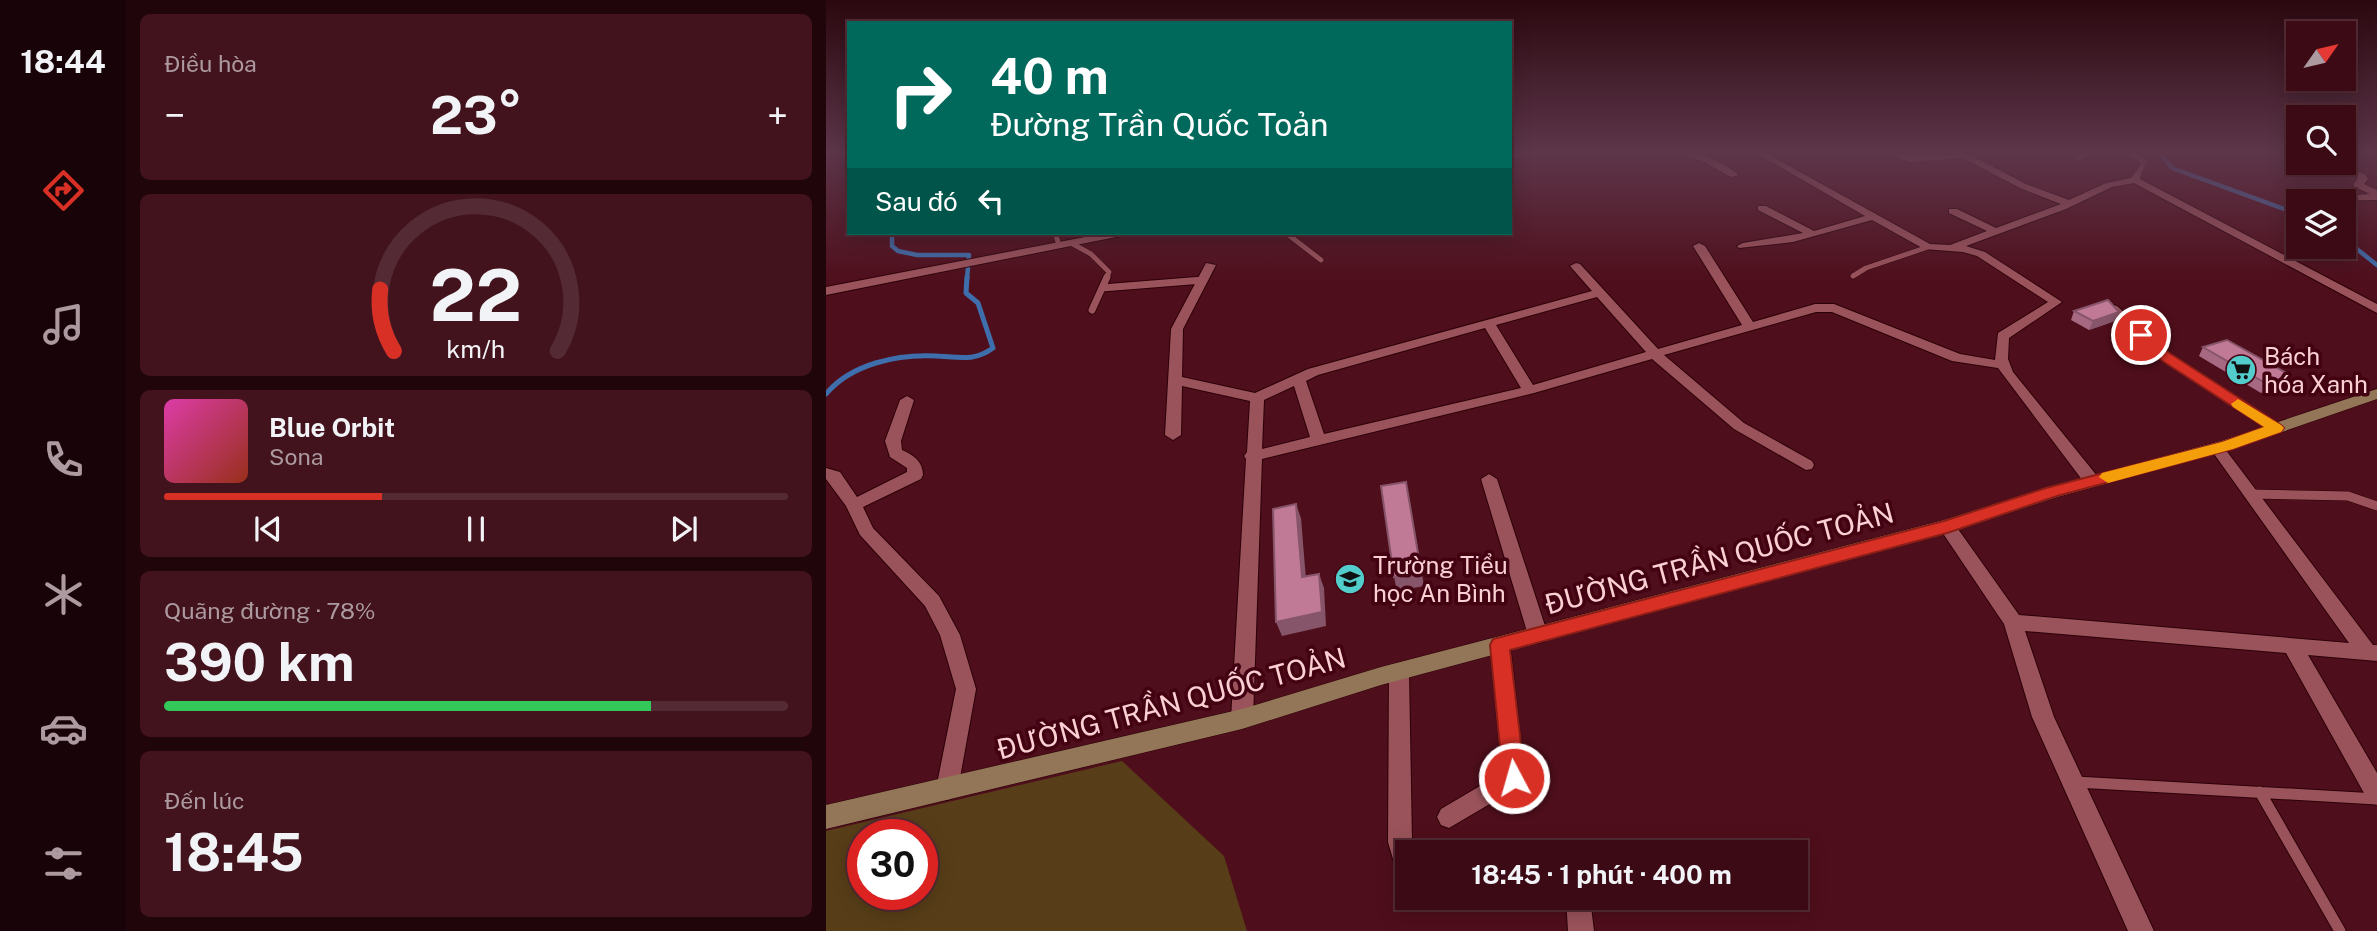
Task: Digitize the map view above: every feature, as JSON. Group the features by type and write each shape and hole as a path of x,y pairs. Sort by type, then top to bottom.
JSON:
{"main road":[{"name":"ĐƯỜNG TRẦN QUỐC TOẢN","path":"826,817 1242,719 1399,671 1947,526 2092,481 2217,448 2377,394"}],"street":[{"path":"1837,195 1928,247 1964,249 1981,254 2056,302 2003,336 2003,365 2052,433 2092,481"},
{"path":"2049,195 2069,203"},
{"path":"1950,248 2086,195"},
{"path":"2171,195 2377,309"},
{"path":"1762,208 1812,234"},
{"path":"1953,211 1995,231"},
{"path":"1743,246 1770,244 1875,216"},
{"path":"826,291 1111,235"},
{"path":"1699,246 1750,328"},
{"path":"1173,435 1177,329 1210,265"},
{"path":"1576,266 1657,356 1739,426 1806,465"},
{"path":"1175,380 1257,398 1298,378 1601,292"},
{"path":"1252,456 1529,390 1657,356 1815,308 1834,308 1957,358 2003,365"},
{"path":"2113,309 2166,357 2276,428"},
{"path":"1489,324 1529,390"},
{"path":"1298,378 1319,440"},
{"path":"1242,719 1252,456 1257,398"},
{"path":"854,505 915,475 915,467 906,458 895,453 893,441 907,400"},
{"path":"2217,448 2372,652"},
{"path":"826,473 834,476 854,505 866,531 940,612 964,674 964,707 947,789"},
{"path":"1489,479 1538,635"},
{"path":"1947,526 2012,622 2043,718 2141,931"},
{"path":"2012,622 2372,652"},
{"path":"2291,644 2377,796"},
{"path":"1449,817 1514,778 1500,645"},
{"path":"1399,671 1401,840"},
{"path":"1579,910 1581,931"}],"lane":[{"path":"1057,235 1065,244 1091,254 1109,272 1092,310"},
{"path":"1289,235 1321,260"},
{"path":"1853,276 1866,268 1928,247"},
{"path":"1102,288 1203,280"},
{"path":"2250,494 2348,496 2377,506"},
{"path":"2072,782 2377,796"},
{"path":"2260,792 2340,931"}],"shaded area":[{"path":"1122,761 1224,856 1247,931 826,931 826,831 847,826 847,910 938,910 938,819 877,819"}],"building":[{"path":"2108,300 2119,312 2093,321 2074,311"},
{"path":"2227,340 2290,375 2267,384 2203,347"},
{"path":"1406,482 1421,571 1394,577 1381,486"},
{"path":"1296,504 1302,577 1319,574 1322,612 1276,622 1273,509"}],"waterway":[{"path":"2247,195 2286,210"},
{"path":"892,235 892,246 898,251 917,255 969,255 967,279"},
{"path":"2356,248 2377,265"},
{"path":"826,394 848,375 876,363 921,356 972,357 993,348 978,303 966,293 967,277"}],"slow traffic":[{"path":"2108,477 2227,445 2276,428 2238,404"}],"place":[{"name":"Bách hóa Xanh","path":"2241,370"},
{"name":"Trường Tiểu học An Bình","path":"1350,579"}],"route":[{"path":"1514,778 1500,645 1947,526 2052,492 2227,445 2276,428 2166,357 2141,335"}]}
